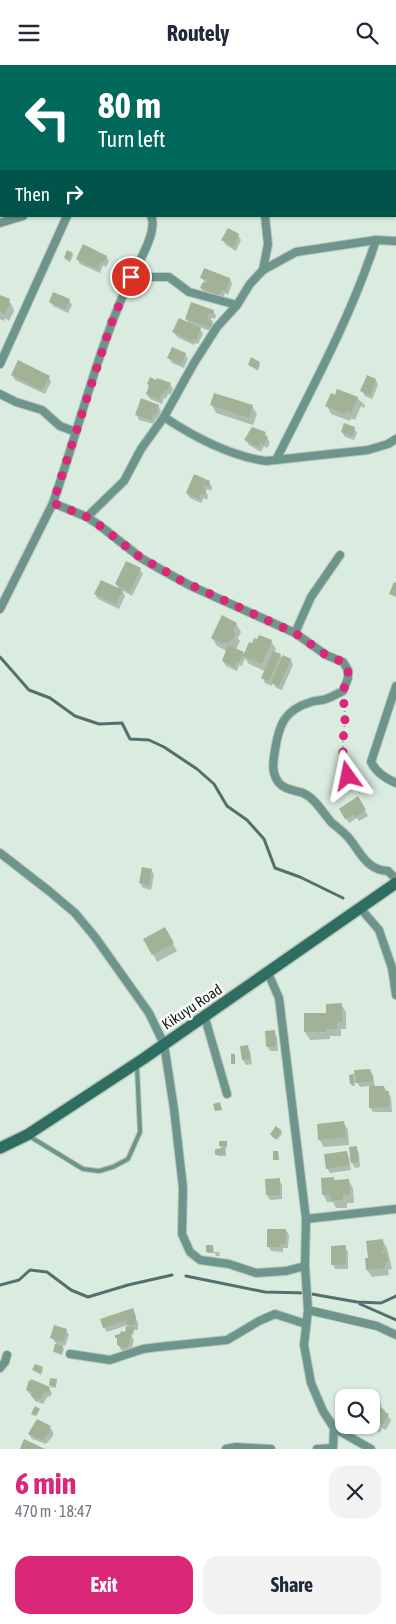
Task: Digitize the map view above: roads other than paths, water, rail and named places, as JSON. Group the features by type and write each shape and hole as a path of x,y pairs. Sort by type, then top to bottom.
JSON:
{"main road":[{"name":"Kikuyu Road","path":"0,1147 27,1135 205,1018 396,883"}],"street":[{"path":"0,223 20,217"},
{"path":"0,364 67,217"},
{"path":"0,609 53,503 111,324 131,277 152,235 151,217"},
{"path":"263,270 268,244 265,217"},
{"path":"276,460 334,347 367,268 376,240"},
{"path":"87,517 124,481 217,327 237,305 250,284 263,270 296,252 376,240 396,241"},
{"path":"131,277 169,277 189,292 237,305"},
{"path":"0,394 16,402 42,410 60,426 76,432"},
{"path":"164,417 181,429 226,450 251,459 266,461 368,450 388,444 396,439"},
{"path":"53,503 87,517 141,558 180,580 295,633 326,655 343,662 348,670 348,678 343,691 325,699 301,705 290,711 280,725 273,761 274,775 280,785 311,797 326,817 347,836 364,861 380,871 388,871 396,879"},
{"path":"295,633 312,597 340,555"},
{"path":"396,686 370,762 375,770 386,779 396,783"},
{"path":"0,853 75,913 95,937 149,1013 164,1044 183,1188 182,1234 190,1252 200,1260 229,1265 256,1273 286,1271 305,1266"},
{"path":"361,909 379,929 392,968 396,995"},
{"path":"268,973 279,998 306,1219 305,1266 308,1310 304,1345 311,1383 322,1411 334,1429 371,1449"},
{"path":"205,1018 227,1094"},
{"path":"306,1219 396,1209"},
{"path":"308,1310 377,1326 396,1335"},
{"path":"70,1355 110,1360 143,1349 227,1340 275,1314 306,1324"},
{"path":"0,1368 5,1362 7,1355"},
{"path":"317,1449 332,1449 334,1429"},
{"path":"226,1449 236,1447 271,1449"}],"lane":[{"path":"27,1135 83,1169 99,1171 113,1167 128,1159 140,1132 137,1063"}],"waterway":[{"path":"0,657 29,690 50,698 75,716 99,724 122,723 130,739 149,740 164,747 197,769 214,784 227,806 247,820 264,839 275,868 300,877 343,898"},
{"path":"0,1285 19,1280 30,1270 47,1272 71,1290 88,1297 172,1275"},
{"path":"186,1276 265,1292 306,1293 357,1302 381,1303 396,1296"},
{"path":"360,1304 396,1320"}]}
